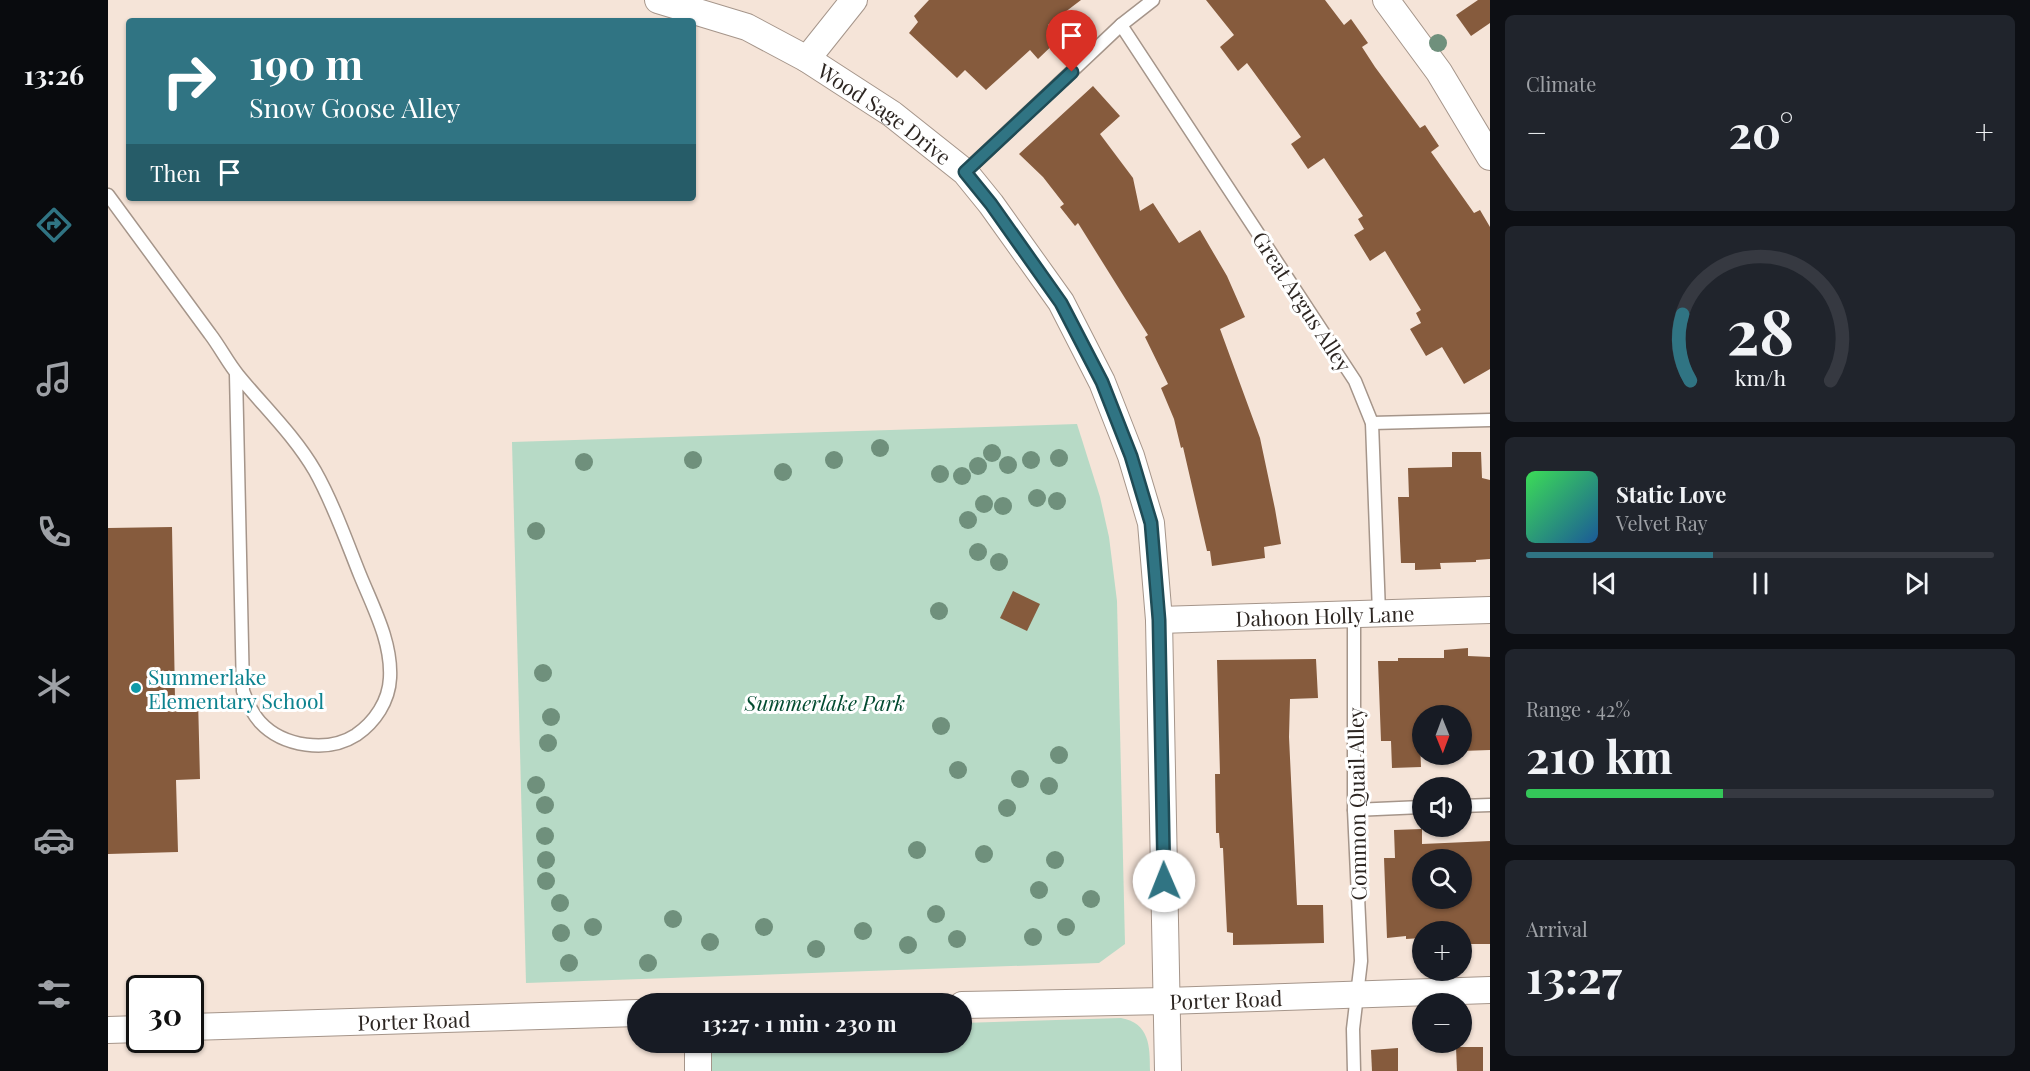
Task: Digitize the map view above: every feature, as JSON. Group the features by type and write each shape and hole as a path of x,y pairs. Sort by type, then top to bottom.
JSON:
{"street":[{"name":"Wood Sage Drive","path":"664,0 747,27 807,59 892,114 965,172 991,204 1061,303 1102,382 1131,456 1151,523 1159,620 1168,1071"},
{"path":"807,59 854,0"},
{"path":"1386,0 1439,72 1490,157"},
{"name":"Dahoon Holly Lane","path":"1159,620 1490,610"},
{"name":"Porter Road","path":"972,1005 1490,990"},
{"name":"Porter Road","path":"204,1027 627,1013"},
{"path":"108,1030 126,1029"},
{"path":"698,1053 698,1071"}],"lane":[{"path":"965,172 1121,25 1153,0"},
{"name":"Great Argus Alley","path":"1121,25 1355,381 1372,423 1380,613"},
{"path":"108,195 218,344 236,374 293,439 315,471 339,521 385,639 390,676 388,692 370,724 357,734 336,744 318,746 278,736 260,722 243,691 236,374"},
{"path":"1372,423 1490,420"},
{"name":"Common Quail Alley","path":"1354,613 1354,810 1361,961 1353,1029 1354,1071"},
{"path":"1472,806 1490,805"},
{"path":"1354,810 1412,807"}],"green space":[{"name":"Summerlake Park","path":"1077,424 1100,497 1109,537 1117,601 1125,944 1099,963 526,983 512,442"},
{"path":"1121,1018 1138,1025 1143,1031 1150,1053 1150,1071 707,1071 709,1053 972,1053 972,1023"}],"building":[{"path":"929,0 1081,0 1048,25 1060,38 1038,59 1030,50 986,90 965,70 957,78 909,33 918,22 914,16"},
{"path":"1206,0 1325,0 1344,25 1351,19 1368,43 1362,47 1375,67 1420,128 1425,125 1439,146 1431,152 1474,213 1480,210 1490,227 1490,369 1464,384 1442,347 1426,356 1410,329 1421,323 1416,313 1421,310 1385,251 1370,261 1354,235 1364,229 1358,219 1363,216 1324,158 1308,169 1291,144 1301,137 1247,63 1238,71 1220,47 1234,35"},
{"path":"1478,0 1490,0 1490,23 1471,36 1456,15"},
{"path":"1093,86 1120,116 1100,134 1133,178 1140,211 1153,203 1179,243 1200,230 1227,276 1245,317 1220,329 1260,438 1275,509 1281,544 1264,547 1265,558 1212,566 1183,447 1181,448 1174,419 1161,388 1168,384 1145,337 1148,335 1078,223 1075,226 1060,207 1064,204 1043,177 1019,154"},
{"path":"1452,452 1481,452 1482,478 1490,480 1490,559 1476,560 1476,562 1440,563 1441,569 1415,570 1415,563 1401,563 1398,497 1409,497 1408,468 1452,467"},
{"name":"Summerlake Elementary School","path":"172,527 175,699 198,698 200,779 176,780 178,852 108,854 108,528"},
{"path":"1013,591 1040,604 1027,631 1000,618"},
{"path":"1468,648 1468,656 1490,657 1490,750 1472,751 1472,705 1412,705 1412,765 1421,765 1421,767 1392,768 1391,741 1381,741 1378,661 1398,661 1398,658 1444,658 1444,650"},
{"path":"1316,659 1318,698 1290,699 1289,737 1297,905 1323,905 1324,943 1233,945 1233,933 1227,932 1223,848 1220,848 1219,833 1216,833 1215,774 1220,774 1217,660"},
{"path":"1412,829 1412,837 1422,837 1422,844 1490,841 1490,944 1472,944 1472,921 1412,921 1412,939 1406,939 1406,936 1387,938 1384,858 1395,858 1394,830"},
{"path":"1472,1047 1483,1047 1483,1071 1457,1071 1456,1053 1472,1053"},
{"path":"1398,1048 1398,1071 1372,1071 1371,1050"}],"place":[{"name":"Summerlake Elementary School","path":"136,688"}],"route":[{"path":"1072,72 965,172 991,204 1061,303 1102,382 1131,456 1151,523 1159,620 1164,881"}]}
